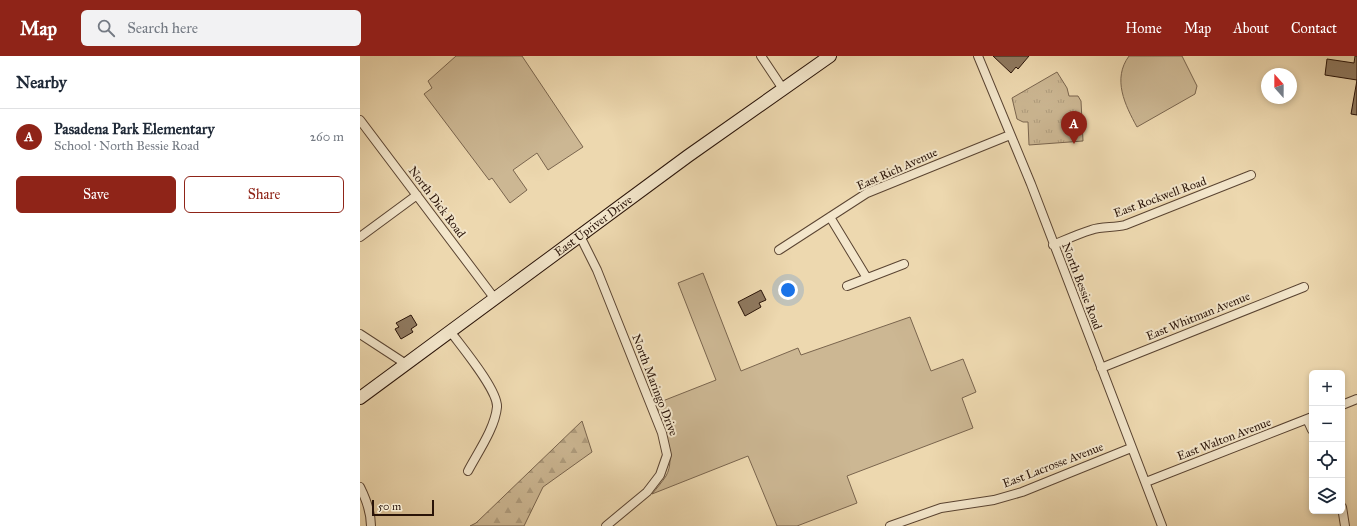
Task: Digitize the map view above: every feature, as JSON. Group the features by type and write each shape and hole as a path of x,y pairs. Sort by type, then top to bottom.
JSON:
{"main road":[{"name":"East Upriver Drive","path":"360,398 688,156 830,56"}],"street":[{"path":"761,56 783,89"},
{"name":"North Bessie Road","path":"978,56 1031,184 1053,245 1162,526"},
{"name":"North Dick Road","path":"360,120 495,299"},
{"name":"East Rich Avenue","path":"779,250 867,193 1010,135"},
{"name":"East Rockwell Road","path":"1053,245 1091,230 1125,225 1251,175"},
{"path":"360,237 417,195"},
{"path":"830,217 867,278"},
{"name":"North Maringo Drive","path":"580,236 597,270 662,433 667,455 660,475 647,492 606,526"},
{"path":"847,286 904,264"},
{"name":"East Whitman Avenue","path":"1101,368 1304,287"},
{"path":"450,332 488,383 497,405 492,424 468,471"},
{"path":"360,334 406,364"},
{"path":"1345,404 1357,399"},
{"name":"East Walton Avenue","path":"1146,482 1309,418"},
{"name":"East Lacrosse Avenue","path":"890,526 941,508 994,500 1022,492 1131,448"},
{"path":"360,487 366,497 371,526"},
{"path":"1343,514 1345,526"}],"green space":[{"path":"456,56 522,56 583,147 548,170 537,153 513,170 527,190 510,203 492,178 489,180 424,94 432,88 428,81"},
{"path":"1129,56 1182,56 1197,86 1195,94 1137,127 1128,110 1122,92 1121,74"},
{"path":"1057,72 1067,88 1069,96 1078,96 1081,101 1083,141 1029,145 1028,122 1023,122 1017,119 1012,98"},
{"path":"703,273 741,371 798,348 801,355 910,317 931,371 963,359 976,392 962,398 973,428 847,476 857,503 797,526 777,526 748,456 652,494 666,476 670,459 668,440 655,404 716,380 678,283"},
{"path":"582,421 592,452 543,487 524,526 470,526 476,523"}],"building":[{"path":"993,56 1029,56 1018,69 1016,67 1011,73"},
{"path":"1355,56 1357,56 1357,80 1325,75 1327,59 1354,63"},
{"path":"1357,80 1357,115 1351,114"},
{"path":"761,290 766,300 759,303 761,307 745,316 738,302"},
{"path":"411,315 417,325 411,329 413,332 401,339 395,329 399,327 396,323"}],"place":[{"name":"Pasadena Park Elementary","path":"1074,144"}]}
